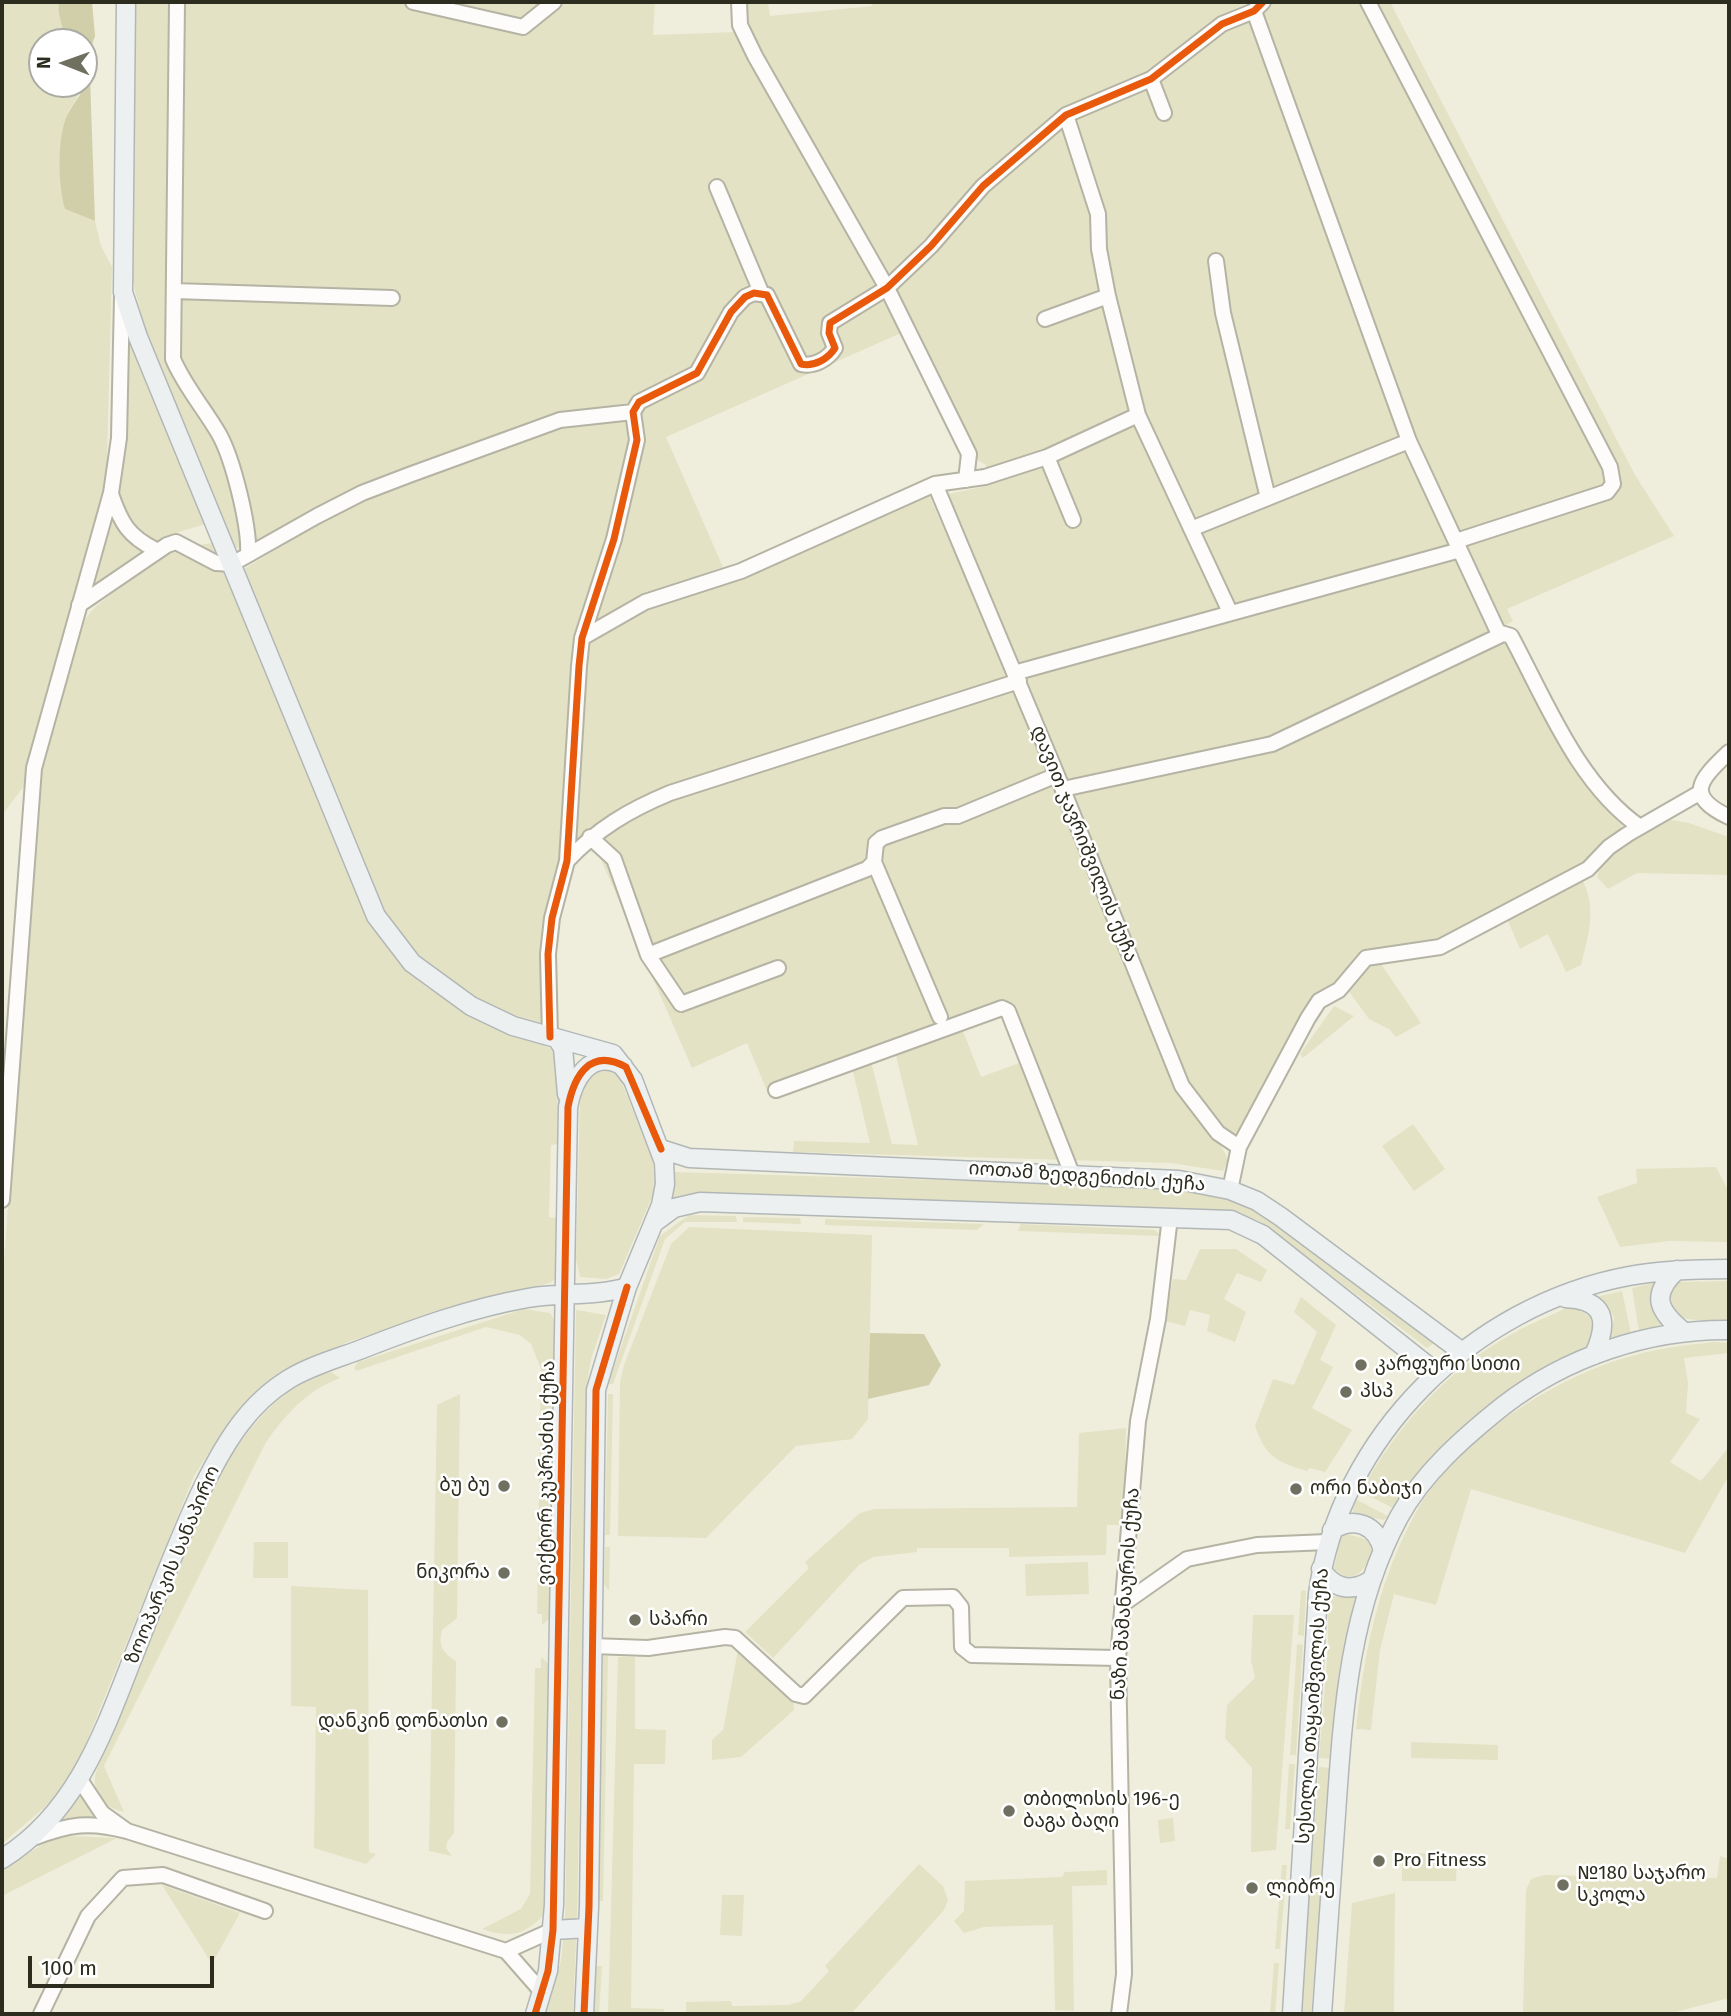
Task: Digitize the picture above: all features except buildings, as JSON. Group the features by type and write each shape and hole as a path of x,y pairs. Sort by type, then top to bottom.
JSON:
{"main road":[{"path":"126,2 122,292 138,337 240,559 372,905 388,936 412,963 464,1002 513,1026 607,1051 626,1067 661,1149 665,1184 655,1222 627,1287 596,1390 588,1928 584,2014"},
{"path":"554,1039 565,1056 568,1107"},
{"name":"ვიქტორ კუპრაძის ქუჩა","path":"535,2014 542,1992 553,1930 568,1107 577,1077 592,1064 609,1061 626,1067"},
{"name":"იოთამ ზედგენიძის ქუჩა","path":"661,1149 689,1158 1179,1180 1230,1190 1257,1201 1281,1217 1462,1352"},
{"name":"იოთამ ზედგენიძის ქუჩა","path":"655,1222 674,1208 700,1202 1231,1220 1249,1226 1437,1373"},
{"name":"სესილია თაყაიშვილის ქუჩა","path":"1292,2014 1321,1569 1329,1536 1354,1478 1380,1436 1437,1373 1462,1352 1521,1316 1562,1298 1626,1277 1677,1270 1729,1269"},
{"path":"1677,1270 1664,1282 1660,1299 1668,1320 1684,1332"},
{"name":"ზოოპარკის სანაპირო","path":"2,1859 32,1838 51,1819 79,1780 102,1738 190,1513 219,1456 242,1420 262,1398 290,1378 428,1324 511,1301 600,1293 627,1287"},
{"path":"1562,1298 1589,1302 1601,1314 1603,1331 1594,1355"},
{"name":"სესილია თაყაიშვილის ქუჩა","path":"1322,2014 1341,1732 1357,1628 1383,1551 1413,1495 1469,1434 1522,1392 1594,1355 1684,1332 1729,1330"},
{"path":"1329,1536 1341,1524 1366,1525 1374,1531 1383,1551"},
{"path":"1321,1569 1331,1582 1346,1588 1355,1588 1371,1580"},
{"path":"553,1930 588,1928"}],"street":[{"path":"177,2 173,359 180,375 220,436 247,524 240,559"},
{"path":"413,2 523,27 554,2"},
{"path":"739,2 740,25 755,56 887,288 969,454 966,480"},
{"path":"566,861 590,836 630,809 670,793 1016,677 1458,546 1607,492 1613,484 1610,467 1368,2"},
{"path":"717,187 761,292 771,303 797,359 808,366 824,359 835,348 829,334 830,323 887,288 931,246 983,186 1066,115 1151,79 1222,24 1258,6 1409,441 1500,635"},
{"path":"1151,79 1164,113"},
{"path":"1066,115 1098,214 1099,248 1108,296 1138,415 1230,612"},
{"path":"1216,261 1223,313 1268,498"},
{"path":"174,291 391,299"},
{"path":"2,1200 34,768 111,493 119,438 122,292"},
{"path":"554,1039 548,954 552,918 566,861 582,638 614,539 637,440 633,412 639,402 697,373 731,312 745,297 761,292"},
{"path":"1045,319 1108,296"},
{"path":"79,605 156,550 176,542 216,563 240,559 362,493 422,470 561,420 633,412"},
{"path":"582,638 645,602 741,571 935,484 985,477 1047,457 1138,415"},
{"path":"1191,529 1409,441"},
{"path":"1047,457 1073,520"},
{"name":"დავით ჯავრიშვილის ქუჩა","path":"935,484 1060,782 1182,1086 1218,1133 1239,1147"},
{"path":"111,493 120,519 136,540 156,550"},
{"path":"940,1017 874,862 876,843 882,838 944,816 958,816 1060,782 1272,744 1500,635 1511,636 1576,755 1602,792 1624,816 1640,827"},
{"path":"1729,752 1704,776 1701,792 1709,807 1729,817"},
{"path":"1230,1190 1239,1147 1319,1000 1339,990 1359,964 1378,955 1440,947 1588,869 1609,847 1701,792"},
{"path":"590,836 614,859 648,955 681,1004 778,968"},
{"path":"648,955 867,869 874,862"},
{"path":"776,1090 1002,1008 1008,1011 1072,1174"},
{"name":"ნაზი შამანაურის ქუჩა","path":"1119,2014 1124,1974 1118,1658 1139,1421 1148,1382 1170,1217"},
{"path":"1123,1604 1186,1559 1256,1545 1329,1536"},
{"path":"592,1646 648,1648 725,1637 735,1638 796,1694 804,1696 903,1598 953,1597 961,1607 962,1647 972,1655 1118,1658"},
{"path":"79,1780 102,1813 127,1831"},
{"path":"32,1838 62,1827 98,1824 127,1831 506,1951 542,1992"},
{"path":"41,2014 88,1916 122,1878 163,1875 265,1911"},
{"path":"506,1951 553,1930"}],"green space":[{"path":"2,2 59,2 62,28 28,28 28,98 77,98 68,112 60,158 65,209 95,221 101,246 112,267 107,461 102,495 31,753 27,782 5,811 2,821"},
{"path":"59,2 92,2 94,28 62,28"},
{"path":"134,2 655,2 653,35 736,32 879,286 828,320 830,346 826,354 803,360 753,288 694,370 627,403 560,415 348,494 241,550 232,545 148,339 132,279"},
{"path":"745,2 768,2 770,16 872,6 872,2 1249,2 1219,16 1147,77 1058,113 982,179 893,272 886,273 756,41 745,16"},
{"path":"1275,2 1390,2 1635,475 1674,536 1507,609 1513,621 1502,627 1415,441 1261,21 1264,12"},
{"path":"1248,20 1396,425 1448,543 1445,549 1016,664 946,500 948,494 987,486 986,465 976,459 895,293 895,288 987,188 1067,121 1144,90 1225,27"},
{"path":"78,98 91,98 95,221 65,209 61,187 60,145 70,110"},
{"path":"751,298 762,298 797,367 839,352 834,327 879,301 884,302 901,333 666,437 723,567 644,595 600,623 594,615 640,411 644,404 700,377 734,313"},
{"path":"129,341 209,523 169,535 86,592 118,494 126,452"},
{"path":"625,417 630,423 632,435 609,542 577,633 548,1029 496,1013 422,963 395,931 367,878 244,569 354,502 559,427"},
{"path":"929,495 1007,672 1001,681 875,718 677,785 639,801 588,828 575,842 586,641 650,607 740,577"},
{"path":"216,542 367,906 393,954 426,987 556,1051 560,1066 558,1144 551,1145 549,1217 556,1218 556,1278 550,1283 500,1295 350,1341 275,1375 250,1397 229,1421 194,1476 80,1758 53,1800 2,1844 2,1291 38,781 78,628 95,607 151,563 174,550"},
{"path":"1454,558 1460,564 1499,640 1514,648 1623,821 1619,836 1585,864 1439,943 1372,953 1336,984 1322,989 1315,997 1239,1134 1227,1131 1186,1085 1026,682 1032,671"},
{"path":"1011,687 1016,690 1174,1085 1212,1132 1224,1152 1228,1160 1223,1171 1171,1163 793,1152 794,1141 870,1143 852,1068 770,1098 747,1043 692,1068 592,839 666,800","holes":["1000,1012 1019,1063 981,1077 961,1026","895,1052 918,1145 892,1144 870,1058"]},
{"path":"1666,819 1689,823 1729,837 1729,875 1637,873 1608,889 1597,877 1607,858 1625,843"},
{"path":"1582,879 1589,900 1589,932 1581,965 1566,972 1548,934 1520,949 1507,919"},
{"path":"1377,958 1421,1023 1396,1037 1389,1029 1369,1019 1345,986"},
{"path":"1334,1006 1354,1016 1303,1058 1300,1054"},
{"path":"606,1067 618,1073 653,1161 655,1190 619,1274 606,1279 580,1277 576,1259 580,1101 585,1077"},
{"path":"1413,1124 1445,1169 1414,1191 1382,1146"},
{"path":"1716,1167 1729,1192 1729,1242 1669,1241 1620,1247 1597,1197 1637,1183 1636,1169"},
{"path":"674,1172 1168,1187 1220,1193 1262,1213 1434,1343 1427,1348 1258,1220 1230,1213 673,1199"},
{"path":"689,1215 736,1216 737,1222 685,1222 665,1239 613,1384 608,1384 660,1236"},
{"path":"743,1217 800,1218 801,1224 743,1222"},
{"path":"825,1219 984,1224 977,1230 825,1225"},
{"path":"1021,1224 1155,1230 1161,1236 1018,1231"},
{"path":"689,1227 872,1235 868,1419 852,1439 796,1446 706,1538 618,1536 620,1382 624,1365 671,1244"},
{"path":"1200,1249 1236,1249 1267,1270 1261,1282 1237,1273 1224,1299 1246,1312 1235,1342 1207,1331 1210,1315 1190,1310 1185,1326 1165,1321 1173,1279 1186,1280"},
{"path":"1729,1281 1729,1320 1694,1320 1674,1313 1669,1306 1669,1296 1676,1282"},
{"path":"1653,1283 1652,1305 1662,1325 1639,1331 1632,1288"},
{"path":"1622,1291 1631,1333 1610,1338 1614,1317 1606,1304 1596,1297"},
{"path":"1301,1297 1336,1325 1320,1360 1333,1367 1312,1408 1352,1430 1325,1472 1310,1468 1307,1471 1280,1461 1263,1445 1255,1426 1273,1379 1294,1385 1317,1332 1294,1312"},
{"path":"1571,1306 1591,1317 1593,1332 1588,1346 1530,1376 1478,1412 1433,1456 1393,1508 1361,1492 1407,1423 1445,1382 1466,1364 1512,1334"},
{"path":"524,1309 550,1313 555,1321 549,1619 542,1625 542,1614 537,1614 541,1369 531,1344 520,1335 486,1327 356,1371 354,1368 358,1362"},
{"path":"576,1310 606,1315 591,1359 587,1384 577,1920 565,1920"},
{"path":"870,1333 924,1334 941,1365 929,1385 868,1399"},
{"path":"1714,1342 1729,1343 1729,1353 1684,1358 1688,1383 1686,1413 1700,1419 1670,1462 1701,1481 1729,1447 1729,1475 1685,1553 1471,1489 1436,1605 1394,1594 1380,1650 1371,1730 1356,1729 1368,1646 1391,1566 1415,1514 1432,1487 1455,1462 1481,1437 1510,1415 1573,1378 1644,1353"},
{"path":"331,1372 340,1378 317,1389 297,1405 265,1444 104,1766 124,1812 109,1806 96,1791 97,1768 214,1484 235,1450 277,1401 312,1378"},
{"path":"460,1394 457,1618 442,1630 441,1640 445,1652 456,1661 454,1833 446,1848 452,1856 429,1851 437,1405"},
{"path":"608,1394 613,1394 610,1535 605,1535"},
{"path":"1126,1428 1124,1525 1107,1525 1106,1555 1009,1557 1009,1548 917,1548 917,1552 873,1557 859,1565 773,1658 745,1632 809,1568 805,1562 860,1513 875,1509 1077,1507 1079,1433"},
{"path":"1357,1500 1388,1516 1384,1520 1354,1514 1352,1507"},
{"path":"1346,1534 1370,1540 1374,1547 1360,1573 1349,1577 1334,1569 1341,1537"},
{"path":"254,1542 288,1542 288,1578 253,1578"},
{"path":"605,1547 610,1547 609,1591 604,1584"},
{"path":"1088,1562 1089,1594 1026,1596 1025,1564"},
{"path":"291,1586 368,1590 369,1852 376,1854 366,1864 314,1848 316,1707 291,1706"},
{"path":"1301,1590 1306,1591 1304,1636 1298,1635"},
{"path":"1328,1596 1357,1597 1339,1671 1332,1759 1319,1758 1328,1648"},
{"path":"1253,1615 1294,1615 1276,1850 1251,1852 1252,1768 1225,1738 1227,1705 1255,1678 1251,1661"},
{"path":"1297,1644 1303,1645 1296,1755 1290,1755"},
{"path":"738,1650 793,1697 794,1710 741,1757 712,1760 712,1740 723,1730"},
{"path":"603,1656 608,1656 603,1901 598,1901"},
{"path":"541,1657 549,1664 544,1914 523,1931 500,1934 482,1929 521,1909 530,1894 535,1668 541,1668"},
{"path":"618,1657 635,1657 635,1729 666,1730 665,1764 634,1764 631,2008 664,2009 664,2014 608,2014"},
{"path":"1411,1742 1498,1745 1498,1760 1411,1758"},
{"path":"1289,1764 1295,1764 1290,1829 1285,1829"},
{"path":"1319,1767 1331,1768 1311,2014 1299,2014"},
{"path":"78,1793 97,1818 57,1822"},
{"path":"1173,1818 1175,1841 1160,1843 1158,1820"},
{"path":"71,1836 117,1838 2,1896 2,1870 51,1839"},
{"path":"1402,1853 1457,1854 1456,1881 1402,1881"},
{"path":"1720,1856 1729,1859 1729,1998 1668,2014 1523,2014 1526,1890 1531,1879 1544,1875 1717,1878"},
{"path":"919,1864 943,1886 948,1900 944,1910 851,2014 686,2014 686,2002 731,2001 732,2006 789,2005 801,2001 829,1971 825,1966"},
{"path":"1282,1865 1287,1865 1280,1949 1275,1949"},
{"path":"1107,1870 1107,1885 1072,1886 1074,2011 1055,2010 1053,1925 984,1927 964,1933 954,1921 964,1911 965,1881 1062,1877 1065,1872"},
{"path":"162,1885 240,1913 212,1964"},
{"path":"1395,1893 1394,2014 1344,2014 1352,1903"},
{"path":"722,1895 744,1895 742,1936 720,1935"},
{"path":"563,1939 576,1939 573,2014 545,2014 561,1961"},
{"path":"1274,1963 1279,1963 1275,2014 1270,2014"},
{"path":"595,1966 602,1966 599,2014 593,2014"}],"cycle path":[{"path":"550,1037 548,954 552,918 567,861 582,638 614,539 637,440 633,412 639,402 697,373 731,312 745,297 754,293 767,295 801,364 825,359 835,348 829,333 830,323 887,288 931,246 983,186 1066,115 1151,79 1222,24 1254,11 1263,2"},
{"path":"535,2014 548,1971 553,1930 568,1107 579,1075 593,1063 603,1060 626,1067 661,1149"},
{"path":"584,2014 589,1907 596,1390 627,1287"}],"place":[{"name":"კარფური სითი","path":"1361,1365"},
{"name":"პსპ","path":"1346,1392"},
{"name":"ბუ ბუ","path":"504,1486"},
{"name":"ორი ნაბიჯი","path":"1296,1489"},
{"name":"ნიკორა","path":"504,1573"},
{"name":"სპარი","path":"635,1620"},
{"name":"დანკინ დონათსი","path":"502,1722"},
{"name":"თბილისის 196-ე ბაგა ბაღი","path":"1009,1811"},
{"name":"Pro Fitness","path":"1379,1861"},
{"name":"№180 საჯარო სკოლა","path":"1563,1885"},
{"name":"ლიბრე","path":"1252,1888"}]}
